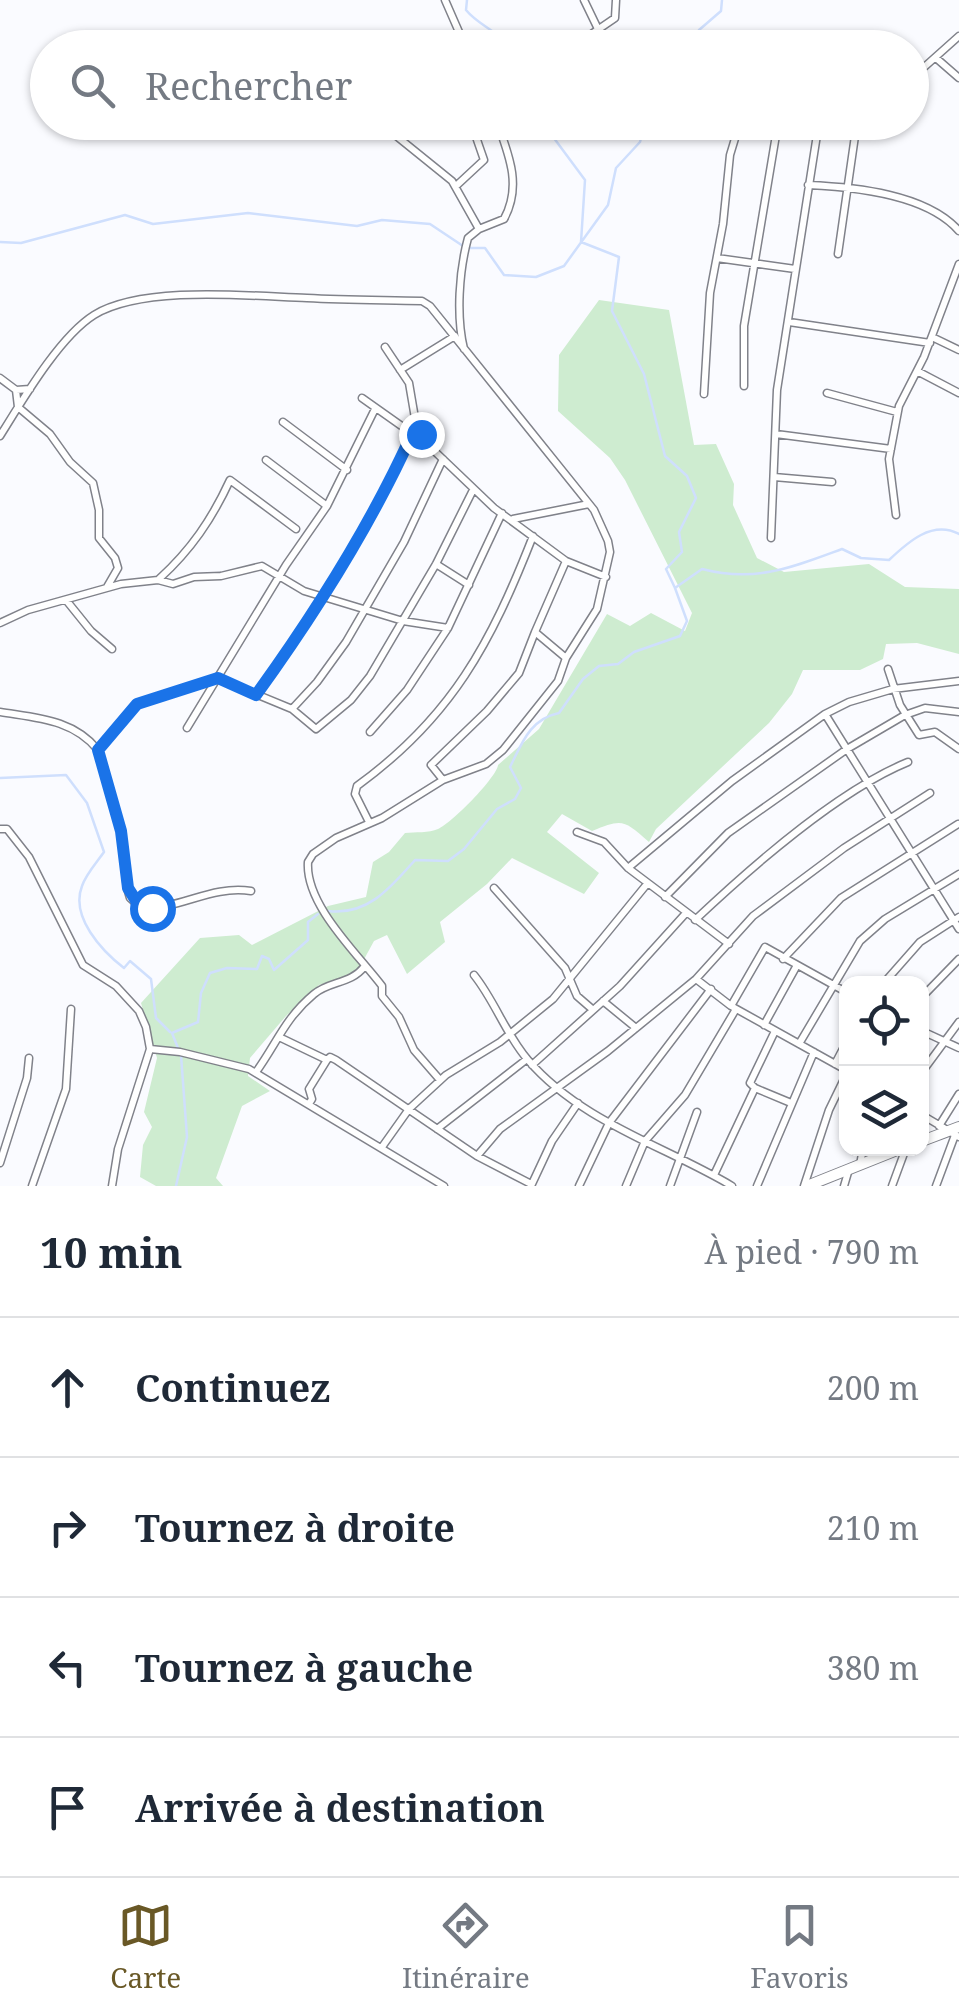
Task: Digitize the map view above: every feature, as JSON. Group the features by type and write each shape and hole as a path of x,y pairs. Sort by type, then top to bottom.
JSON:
{"main road":[{"path":"805,1186 883,1156"}],"street":[{"path":"445,0 458,30"},
{"path":"584,0 598,29 615,18 616,0"},
{"path":"929,64 959,36"},
{"path":"936,58 959,78"},
{"path":"400,140 456,186 480,229"},
{"path":"456,186 484,160 477,140"},
{"path":"457,336 468,238 504,218 513,196 511,160 504,140"},
{"path":"704,394 710,293 735,140"},
{"path":"744,386 744,326 775,140"},
{"path":"770,538 778,390 816,140"},
{"path":"838,254 855,140"},
{"path":"808,185 894,195 949,220 959,231"},
{"path":"717,258 795,269"},
{"path":"896,514 890,449 898,412 931,340 959,264"},
{"path":"0,436 30,390 92,316 130,301 231,295 422,301 457,336 464,350 589,504 608,541 606,577 597,609 566,658 558,681 495,758 444,780 382,818 320,848 308,862 307,871 326,916 382,986 382,996 399,1017 414,1050 440,1080"},
{"path":"789,322 931,340 959,350"},
{"path":"400,370 457,336"},
{"path":"385,347 410,388 416,424 427,444"},
{"path":"917,371 959,393"},
{"path":"0,378 16,390 30,390"},
{"path":"16,390 18,407 50,434 70,462 93,483 100,538 118,568 106,588"},
{"path":"828,393 898,412"},
{"path":"362,398 427,444 473,490 566,561 606,577"},
{"path":"187,728 279,577 328,506 375,409"},
{"path":"283,422 347,470"},
{"path":"256,695 317,611 384,498 412,434"},
{"path":"776,434 890,449"},
{"path":"292,709 346,642 404,542 443,459"},
{"path":"266,460 328,506"},
{"path":"774,477 832,482"},
{"path":"158,580 193,546 230,480 296,529"},
{"path":"98,750 137,704 218,678 292,709 316,729 350,700 370,676 436,564 473,490"},
{"path":"512,519 589,504"},
{"path":"370,732 407,690 448,628 502,513"},
{"path":"369,822 356,794 358,786 406,750 454,695 487,641 533,536"},
{"path":"444,780 430,765 487,711 519,673 566,561"},
{"path":"436,564 469,585"},
{"path":"0,623 28,610 106,588 158,580 174,584 262,566 304,591 403,621 448,628"},
{"path":"66,600 91,631 112,648"},
{"path":"535,632 566,658"},
{"path":"888,668 904,715 919,735 935,732 959,749"},
{"path":"628,868 732,781 825,714 849,702 894,689 959,681"},
{"path":"665,897 728,833 847,749 904,715 932,708 959,712"},
{"path":"0,712 51,718 98,750 121,831 128,888 135,903 152,908 229,888 251,891"},
{"path":"825,714 959,929"},
{"path":"695,920 743,875 868,784 908,762"},
{"path":"477,1156 500,1129 696,979 752,916 888,818 930,794"},
{"path":"783,959 841,898 958,824"},
{"path":"0,829 7,829 29,856 83,965 116,986 140,1011 150,1049 118,1149 112,1186"},
{"path":"577,832 604,842 647,884 729,944"},
{"path":"800,1044 851,952 870,931 959,874"},
{"path":"382,1147 409,1110 440,1080 511,1033 570,982 647,884"},
{"path":"494,888 565,968 578,996 592,1009"},
{"path":"437,1128 530,1062 603,1001 686,913"},
{"path":"890,976 920,942 956,919"},
{"path":"626,1186 645,1141 684,1095 765,948 839,988"},
{"path":"929,990 959,959"},
{"path":"256,1072 292,1013 319,989 351,979 364,967"},
{"path":"764,1025 796,967"},
{"path":"474,975 494,1000 530,1062 558,1088 609,1123 732,1186"},
{"path":"696,979 733,1007 839,1067"},
{"path":"579,1186 609,1123 710,990"},
{"path":"603,1001 636,1028"},
{"path":"32,1186 66,1089 71,1009"},
{"path":"926,1066 959,1022"},
{"path":"775,1031 750,1081 754,1088 791,1103"},
{"path":"929,1034 959,1048"},
{"path":"279,1038 327,1060"},
{"path":"150,1049 240,1065 256,1072 444,1186"},
{"path":"757,1186 814,1052"},
{"path":"835,1064 839,1056"},
{"path":"309,1104 309,1089 330,1057 477,1156 531,1185 552,1140 578,1102"},
{"path":"0,1163 27,1078 29,1058"},
{"path":"716,1180 754,1088"},
{"path":"805,1186 839,1089"},
{"path":"936,1186 959,1094"},
{"path":"670,1186 698,1112"},
{"path":"929,1119 952,1131"},
{"path":"844,1186 859,1156"},
{"path":"892,1186 901,1156"}],"green space":[{"path":"599,300 669,310 694,445 716,444 734,484 733,505 757,558 784,572 869,564 905,587 959,589 959,654 917,643 886,644 883,659 860,670 803,670 792,694 769,723 656,829 649,842 623,823 592,831 562,814 547,832 599,873 584,894 512,858 440,922 445,942 407,974 387,935 374,941 356,974 319,985 250,1058 248,1076 270,1091 242,1106 216,1178 223,1186 156,1186 140,1177 143,1145 152,1127 144,1112 157,1058 141,1003 200,938 239,935 252,945 328,906 366,897 373,862 389,852 405,833 434,830 453,819 482,789 498,765 539,729 607,614 630,626 651,613 685,631 692,613 625,480 610,458 558,411 559,355"}],"waterway":[{"path":"467,0 466,10 490,30"},
{"path":"699,30 721,11 722,0"},
{"path":"555,140 585,180 581,242 619,257 612,311 644,374 665,456 687,476 696,498 679,532 682,552 666,569 675,588"},
{"path":"470,248 485,248 504,275 536,277 564,266 608,205 616,168 640,140"},
{"path":"0,242 21,243 125,215 153,224 248,213 357,226 382,220 430,224 463,246"},
{"path":"328,911 355,909 378,898 415,860 448,861 464,849 497,809 515,799 521,788 510,767 534,726 559,713 583,679 599,666 618,664 634,652 680,636 687,621 675,588 702,569 757,574 842,549 861,558 889,560 912,540 930,531 959,534"},
{"path":"0,778 66,775 87,803 104,852 82,886 80,910 90,932 115,961 124,968 130,961 151,979 156,1018 170,1032"},
{"path":"178,1048 172,1033 198,1022 201,993 210,973 227,968 257,969 262,956 269,959 274,970 308,940 308,922 318,914"},
{"path":"176,1186 187,1137 181,1055"}],"route":[{"path":"152,908 140,907 130,898 121,831 98,750 137,704 196,683 218,678 256,695 317,611 384,498 412,434 427,444 421,434"}]}
